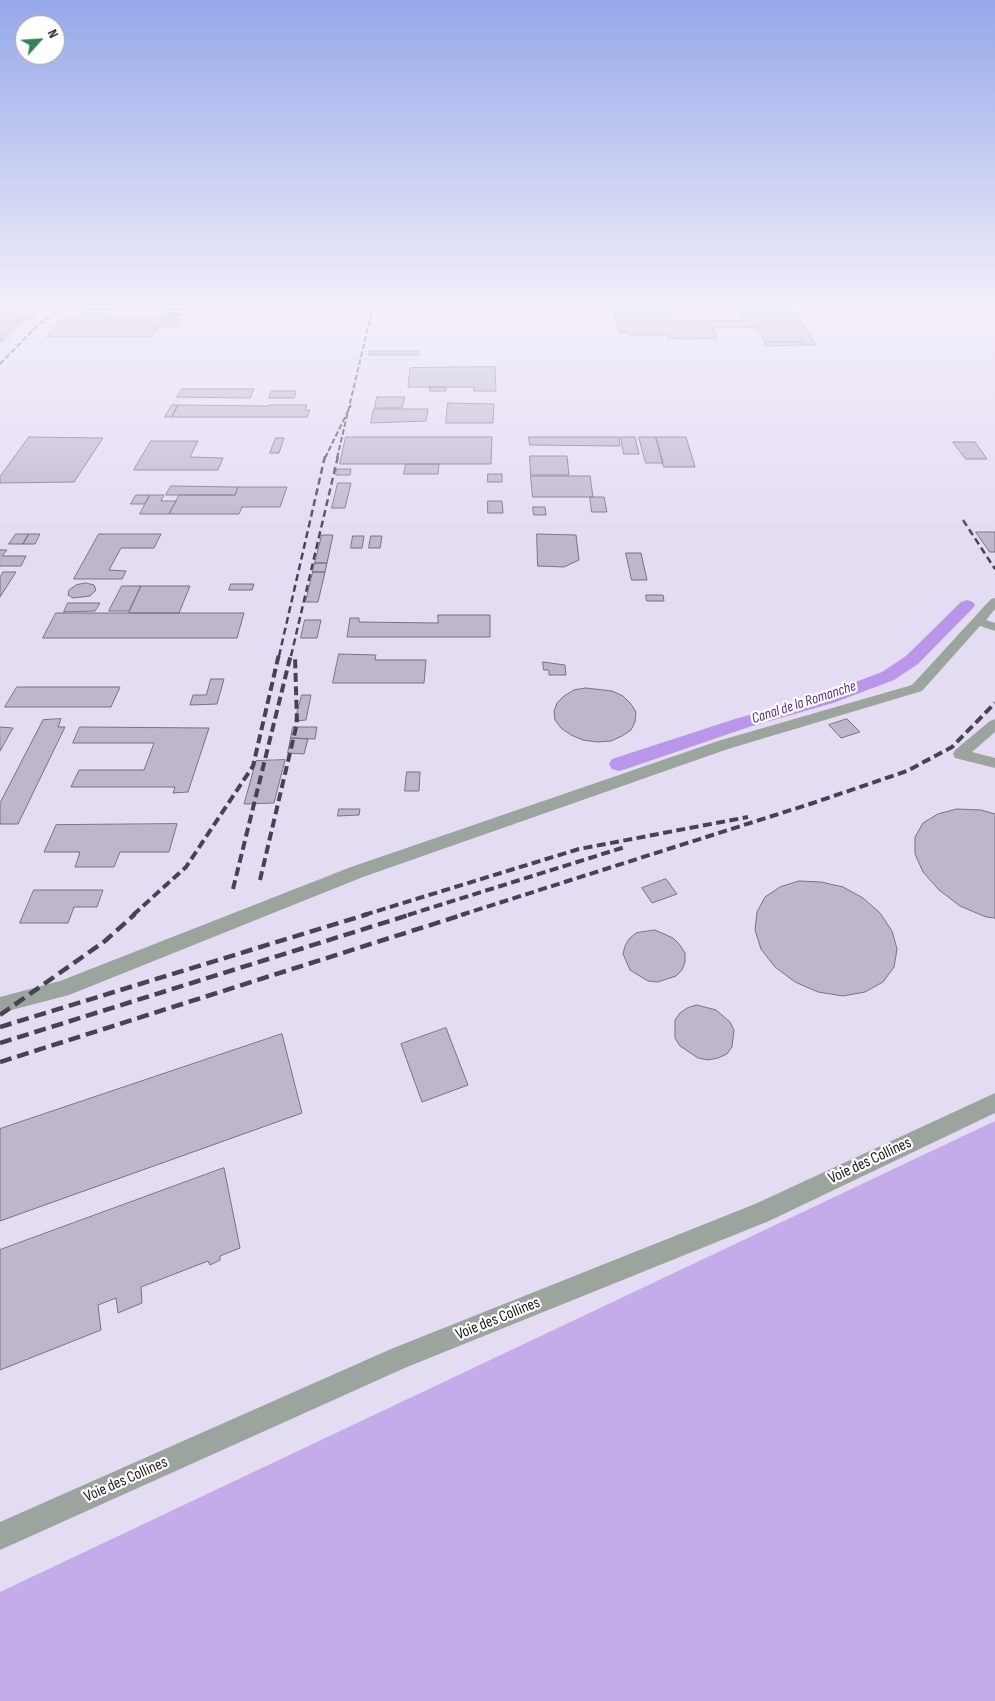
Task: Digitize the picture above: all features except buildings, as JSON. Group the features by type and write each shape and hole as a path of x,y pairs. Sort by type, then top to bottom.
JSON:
{"street":[{"path":"0,1005 62,989 357,872 723,745 917,688 995,602"},
{"path":"977,621 995,627"},
{"path":"995,724 960,754 995,763"},
{"name":"Voie des Collines","path":"0,1536 400,1358 761,1213 995,1102"}],"shaded area":[{"path":"995,1121 995,1701 0,1701 0,1592"}],"waterway":[{"name":"Canal de la Romanche","path":"619,764 742,723 827,699 888,676 912,660 967,605"}],"railway":[{"path":"348,411 354,385"},
{"path":"348,411 351,405"},
{"path":"325,458 348,411"},
{"path":"337,458 348,411"},
{"path":"279,656 325,456"},
{"path":"291,656 338,456"},
{"path":"963,520 995,569"},
{"path":"133,915 186,867 253,766 279,654"},
{"path":"233,889 291,654"},
{"path":"260,880 297,723 295,656"},
{"path":"461,915 813,803 907,771 952,747 995,703"},
{"path":"364,915 579,849 748,817"},
{"path":"408,915 625,847"},
{"path":"0,1015 105,941 135,914"},
{"path":"0,1027 368,914"},
{"path":"0,1043 412,914"},
{"path":"0,1062 465,914"}]}
